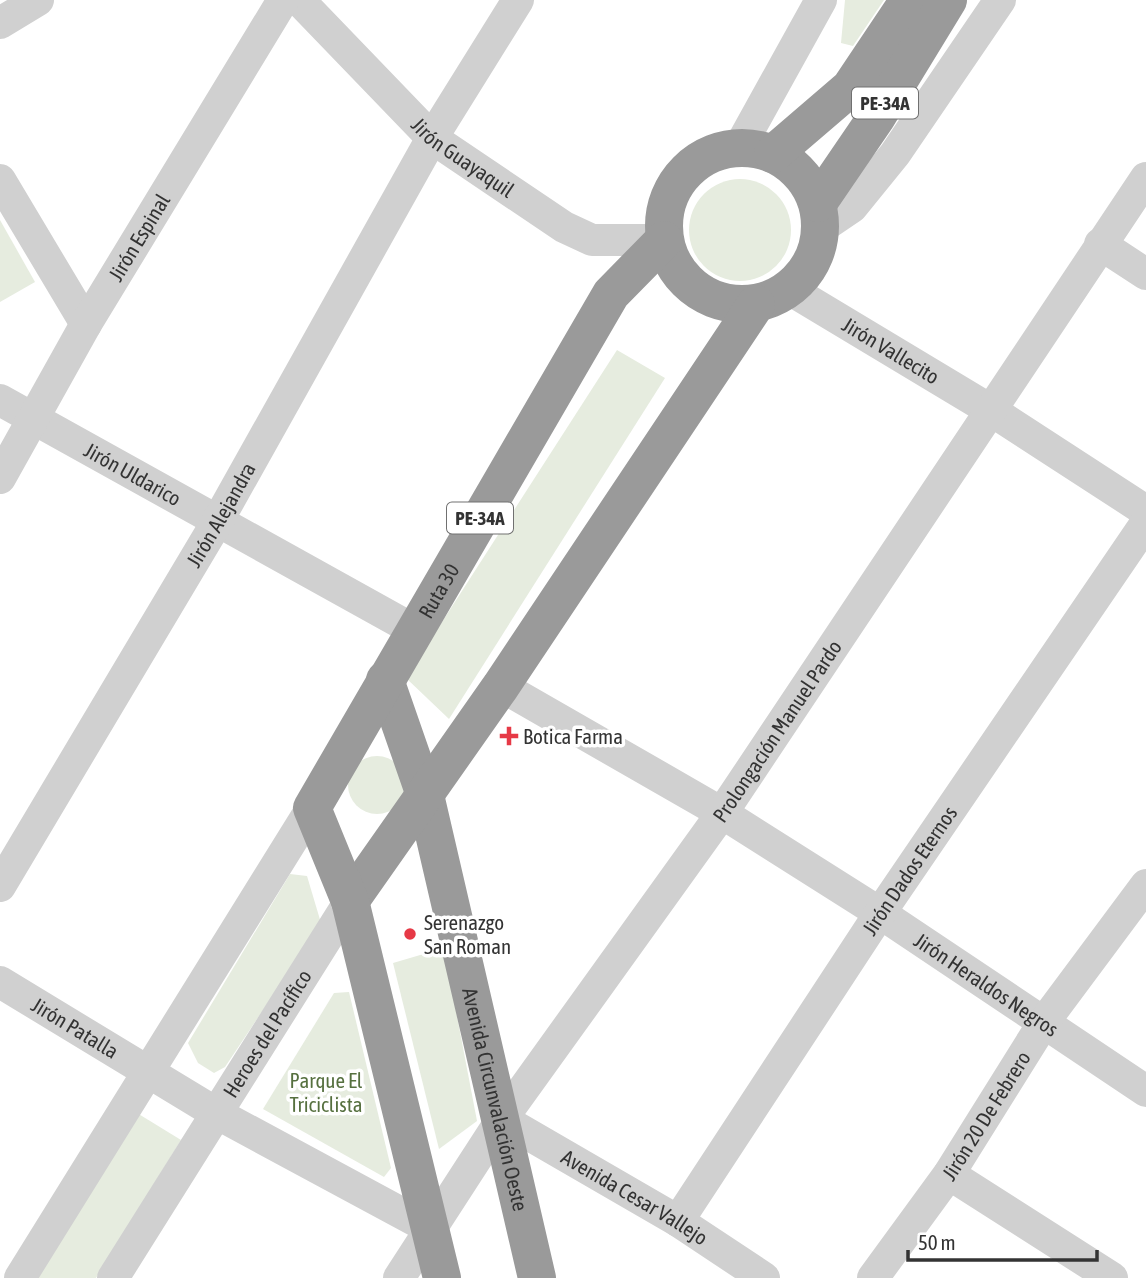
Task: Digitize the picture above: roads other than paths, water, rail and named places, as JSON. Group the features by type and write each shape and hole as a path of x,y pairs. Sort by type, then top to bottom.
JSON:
{"highway":[{"name":"PE-34A","path":"773,296 737,305 702,294 675,268 664,240 667,202 687,170 703,158 756,151 850,88 909,0"},
{"name":"PE-34A","path":"425,795 773,296 813,262 819,216 948,0"},
{"path":"756,151 801,173 819,216"},
{"name":"Ruta 30","path":"312,808 611,294 664,240"},
{"name":"Avenida Circunvalación Oeste","path":"385,680 425,795 537,1278"},
{"name":"Heroes del Pacífico","path":"350,901 425,795"},
{"path":"312,808 350,901 442,1278"}],"street":[{"path":"0,23 38,0"},
{"name":"Jirón Espinal","path":"0,478 86,324 283,0"},
{"name":"Jirón Guayaquil","path":"299,0 432,138 564,228 593,240 664,240"},
{"name":"Jirón Alejandra","path":"0,887 217,522 432,138 518,0"},
{"path":"756,151 821,0"},
{"path":"819,216 852,208 895,154 1000,0"},
{"name":"Prolongación Manuel Pardo","path":"399,1278 502,1119 722,813 1146,178"},
{"path":"0,180 86,324"},
{"path":"1100,244 1146,274"},
{"name":"Jirón Vallecito","path":"773,296 992,411 1146,511"},
{"name":"Jirón Uldarico","path":"0,400 414,630"},
{"name":"Jirón Dados Eternos","path":"678,1221 880,913 1146,523"},
{"name":"Jirón Heraldos Negros","path":"500,686 722,813 880,913 1146,1091"},
{"path":"20,1278 150,1073 312,808"},
{"name":"Jirón 20 De Febrero","path":"873,1278 949,1174 1044,1022 1146,885"},
{"name":"Heroes del Pacífico","path":"113,1278 350,901"},
{"name":"Jirón Patalla","path":"0,982 216,1113 431,1229"},
{"name":"Avenida Cesar Vallejo","path":"502,1119 678,1221 764,1278"},
{"path":"949,1174 1112,1278"}],"place":[{"name":"Botica Farma","path":"509,736"},
{"name":"Serenazgo San Roman","path":"410,934"}],"park label":[{"name":"Parque El Triciclista","path":"326,1092"}]}
